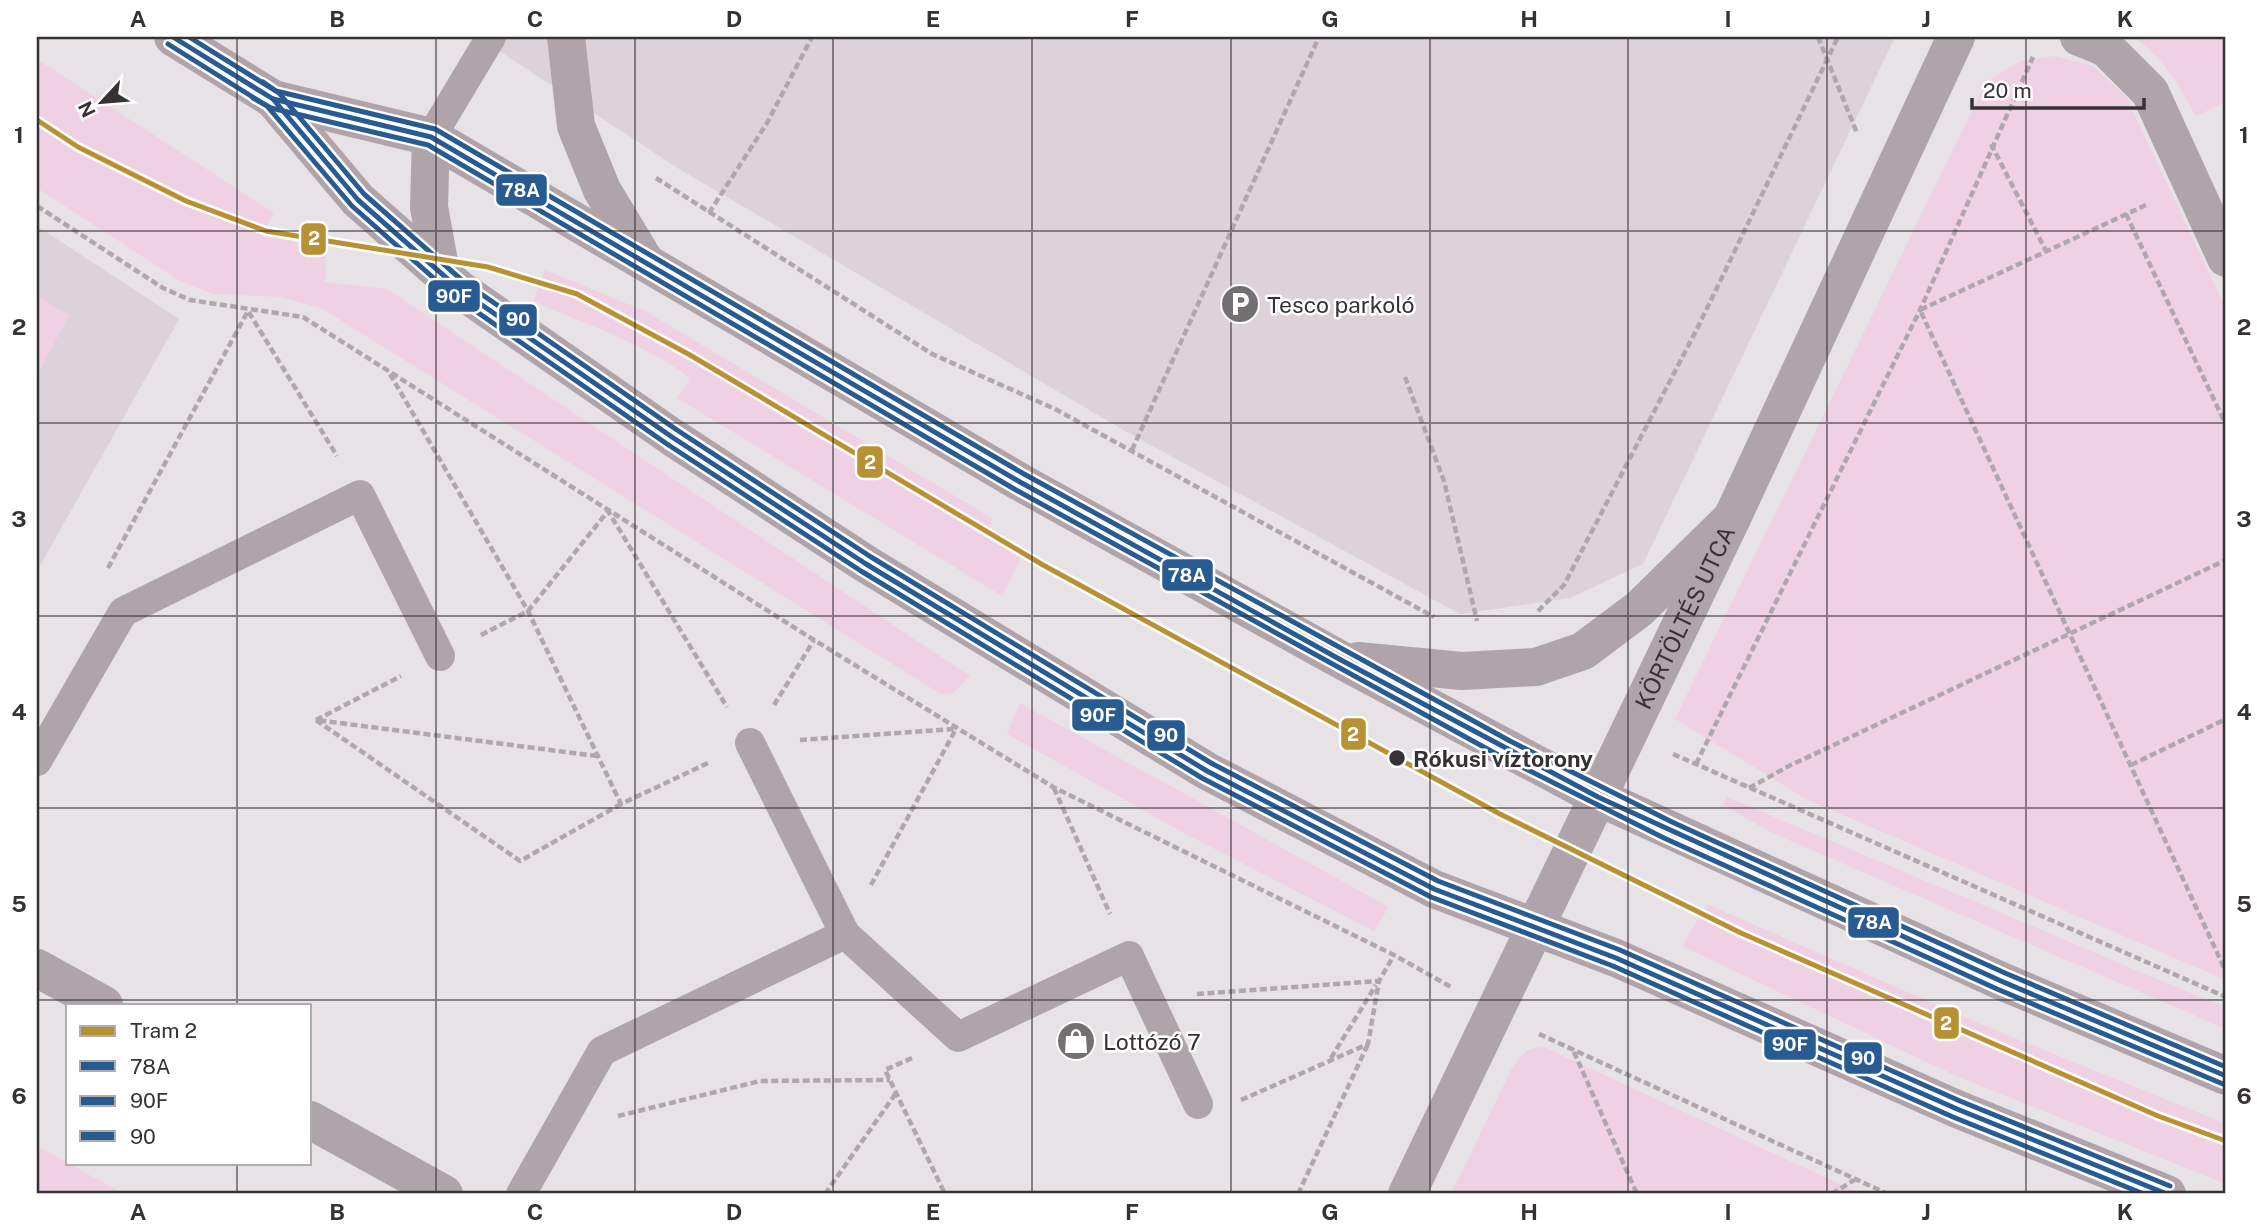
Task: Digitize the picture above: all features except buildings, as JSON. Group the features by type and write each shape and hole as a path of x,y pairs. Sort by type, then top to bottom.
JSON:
{"main road":[{"path":"173,37 273,99 358,200 441,273 560,359 740,482 878,571 1184,757 1434,889 1641,969 1957,1109 2167,1194"},
{"path":"566,37 576,126 602,190 646,263"},
{"path":"273,99 431,137 1020,482 1340,660 1598,797 2001,981 2226,1076"},
{"path":"431,137 429,207 441,273"},
{"path":"1340,660 1462,671 1536,667 1583,651 1639,609 1732,518"}],"street":[{"name":"KÖRTÖLTÉS UTCA","path":"1407,1194 1732,518 1956,37"},
{"path":"2079,37 2106,48 2151,92 2226,258"},
{"path":"37,968 102,1004"},
{"path":"312,1121 444,1194"}],"lane":[{"path":"431,137 491,37"},
{"path":"37,761 123,612 360,495 440,656"},
{"path":"750,743 845,934 958,1037 1129,957 1198,1104"},
{"path":"521,1194 602,1051 845,934"}],"path":[{"path":"709,212 767,123 812,37"},
{"path":"1132,450 1319,37"},
{"path":"1818,37 1883,196"},
{"path":"1536,667 1521,627 1564,585 1698,327 1838,37"},
{"path":"1696,764 1920,310 1992,144 2037,49"},
{"path":"1992,144 2046,251"},
{"path":"653,177 932,354 1055,409 1442,621"},
{"path":"1920,310 2192,183"},
{"path":"37,206 163,288 190,300 248,311 303,317 956,729 1054,787 1394,956 1494,1012 1574,1052 1888,1194"},
{"path":"2126,214 2226,425"},
{"path":"1920,310 2226,972"},
{"path":"248,311 360,495"},
{"path":"123,612 107,566 248,311"},
{"path":"388,372 528,611 621,804"},
{"path":"1405,377 1444,481 1479,629"},
{"path":"316,720 528,611 608,511"},
{"path":"608,511 750,743"},
{"path":"1749,789 1790,766 2226,560"},
{"path":"750,743 814,640"},
{"path":"2131,765 2226,719"},
{"path":"316,720 598,756"},
{"path":"316,720 520,861 621,804 750,743 956,729"},
{"path":"845,934 956,729"},
{"path":"1628,734 2226,997"},
{"path":"1054,787 1129,957"},
{"path":"1330,1060 1394,956"},
{"path":"1148,997 1378,981"},
{"path":"1298,1194 1368,1044 1378,981"},
{"path":"945,1194 885,1070 958,1037"},
{"path":"1198,1104 1218,1111 1368,1044"},
{"path":"1574,1052 1637,1194"},
{"path":"557,1131 760,1081 890,1080"},
{"path":"825,1194 896,1093"},
{"path":"1832,1194 1854,1180"}],"shaded area":[{"name":"Tesco parkoló","path":"478,37 1895,37 1643,564 1570,598 1460,614 1125,431 676,167"},
{"path":"2133,37 2226,37 2226,102 2196,116 2161,62"},
{"path":"2055,56 2093,66 2126,97 2226,309 2226,980 1808,800 1675,719 1986,82 2020,61"},
{"path":"37,59 274,213 262,235 326,249 325,282 387,289 970,676 952,694 939,693 321,308 280,297 213,294 180,281 37,188"},
{"path":"37,226 179,319 37,571"},
{"path":"545,270 645,311 992,518 990,526 1025,549 1002,596 677,398 690,378 653,354 533,301"},
{"path":"37,296 69,315 37,376"},
{"path":"1020,703 1389,907 1374,931 1191,837 1007,734"},
{"path":"1727,797 2226,1008 2226,1029 1772,833 1723,805"},
{"path":"1707,904 1978,1023 2226,1124 2226,1184 1954,1075 1682,946"},
{"path":"1542,1046 1861,1194 1451,1194 1512,1068 1526,1051"},
{"path":"37,1146 124,1194 37,1194"}],"tram line":[{"name":"2","path":"37,120 78,147 186,201 266,231 488,267 577,294 690,355 1043,565 1500,814 1741,933 2158,1116 2226,1141"}],"transit line":[{"name":"78A","path":"173,37 273,99 431,137 1020,482 1341,660 1598,797 2001,981 2226,1076"},
{"name":"90","path":"189,37 279,93 364,194 464,282 677,430 871,557 1211,763 1438,881 1620,950 1960,1101 2170,1186"},
{"name":"90F","path":"168,44 267,106 352,206 454,296 667,444 861,571 1202,778 1431,897 1613,966 1953,1117 2144,1194"},
{"name":"90","path":"263,82 276,91 435,129 1024,474 1510,741 1672,822 2005,973 2226,1067"},
{"name":"90F","path":"253,98 271,108 428,145 1016,490 1502,757 1664,838 1997,989 2223,1084"},
{"name":"78A","path":"273,99 358,200 459,289 672,437 866,564 1207,771 1434,889 1616,958 1957,1109 2167,1194"}],"place":[{"name":"Tesco parkoló","path":"1240,304"},
{"name":"Rókusi víztorony","path":"1397,758"},
{"name":"Lottózó 7","path":"1076,1041"}]}
